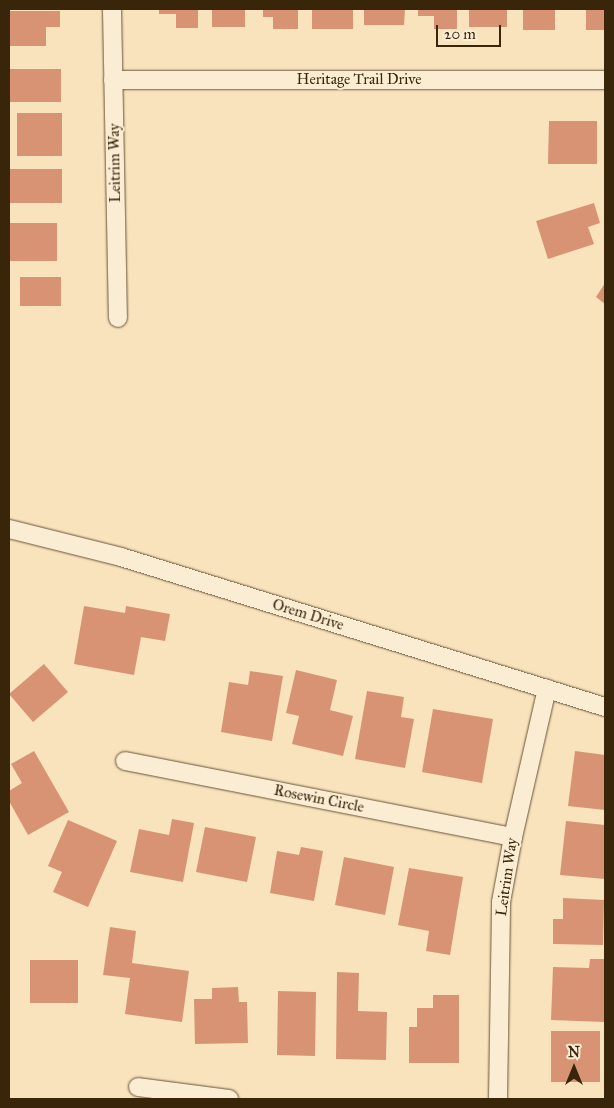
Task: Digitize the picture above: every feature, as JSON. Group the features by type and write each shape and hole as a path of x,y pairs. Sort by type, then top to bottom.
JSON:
{"street":[{"name":"Leitrim Way","path":"112,9 118,318"},
{"name":"Heritage Trail Drive","path":"113,80 605,80"},
{"name":"Orem Drive","path":"9,529 121,557 605,707"},
{"name":"Leitrim Way","path":"498,1099 501,902 513,836 547,689"},
{"name":"Rosewin Circle","path":"125,761 513,836"},
{"path":"138,1087 229,1099"}],"building":[{"path":"159,9 198,9 198,28 176,28 176,14 159,14"},
{"path":"212,9 245,9 245,27 212,27"},
{"path":"263,9 298,9 298,29 273,29 273,17 263,17"},
{"path":"312,9 353,9 353,29 312,29"},
{"path":"364,9 405,9 404,25 364,25"},
{"path":"418,9 457,9 457,29 434,29 434,16 418,16"},
{"path":"469,9 507,9 507,27 469,27"},
{"path":"523,9 555,9 555,30 523,30"},
{"path":"586,9 605,9 605,30 586,30"},
{"path":"9,11 60,11 60,27 46,27 46,46 9,46"},
{"path":"9,69 61,69 61,102 9,102"},
{"path":"17,113 62,113 62,156 17,156"},
{"path":"549,121 597,121 597,164 548,164"},
{"path":"9,169 62,169 62,203 9,203"},
{"path":"594,203 600,223 588,227 594,244 548,259 536,221"},
{"path":"9,223 57,223 57,261 9,261"},
{"path":"20,277 61,277 61,306 20,306"},
{"path":"605,283 605,304 596,297"},
{"path":"84,606 125,613 126,606 170,614 165,641 141,637 134,675 74,664"},
{"path":"44,664 68,692 33,722 9,694"},
{"path":"296,670 337,680 330,710 353,716 343,756 292,744 299,716 286,713"},
{"path":"250,671 283,676 272,741 221,732 229,682 248,685"},
{"path":"367,691 404,697 401,717 414,719 405,768 355,759"},
{"path":"433,709 493,719 482,783 422,772"},
{"path":"34,751 69,812 28,835 9,801 9,791 22,783 11,764"},
{"path":"575,751 605,755 605,810 568,806"},
{"path":"172,819 194,823 183,882 130,872 139,829 169,835"},
{"path":"68,820 117,841 88,907 53,892 62,872 48,866"},
{"path":"566,821 605,825 605,879 560,875"},
{"path":"205,827 256,837 247,882 196,872"},
{"path":"301,847 323,851 314,901 270,893 277,851 299,855"},
{"path":"344,857 394,867 385,915 335,905"},
{"path":"409,868 463,877 450,955 426,951 429,931 398,925"},
{"path":"563,898 604,900 603,945 553,944 553,919 563,919"},
{"path":"110,927 136,931 132,963 189,971 182,1022 125,1014 130,978 103,975"},
{"path":"590,959 605,959 604,1022 551,1020 553,967 589,968"},
{"path":"30,960 78,960 78,1003 30,1003"},
{"path":"337,972 359,973 358,1011 387,1012 386,1060 336,1059"},
{"path":"238,987 239,1002 247,1002 248,1043 195,1044 194,999 212,999 212,988"},
{"path":"278,991 316,992 315,1056 277,1055"},
{"path":"433,995 459,995 459,1063 409,1063 409,1027 417,1027 417,1008 433,1008"},
{"path":"551,1031 600,1031 600,1082 551,1082"}]}
